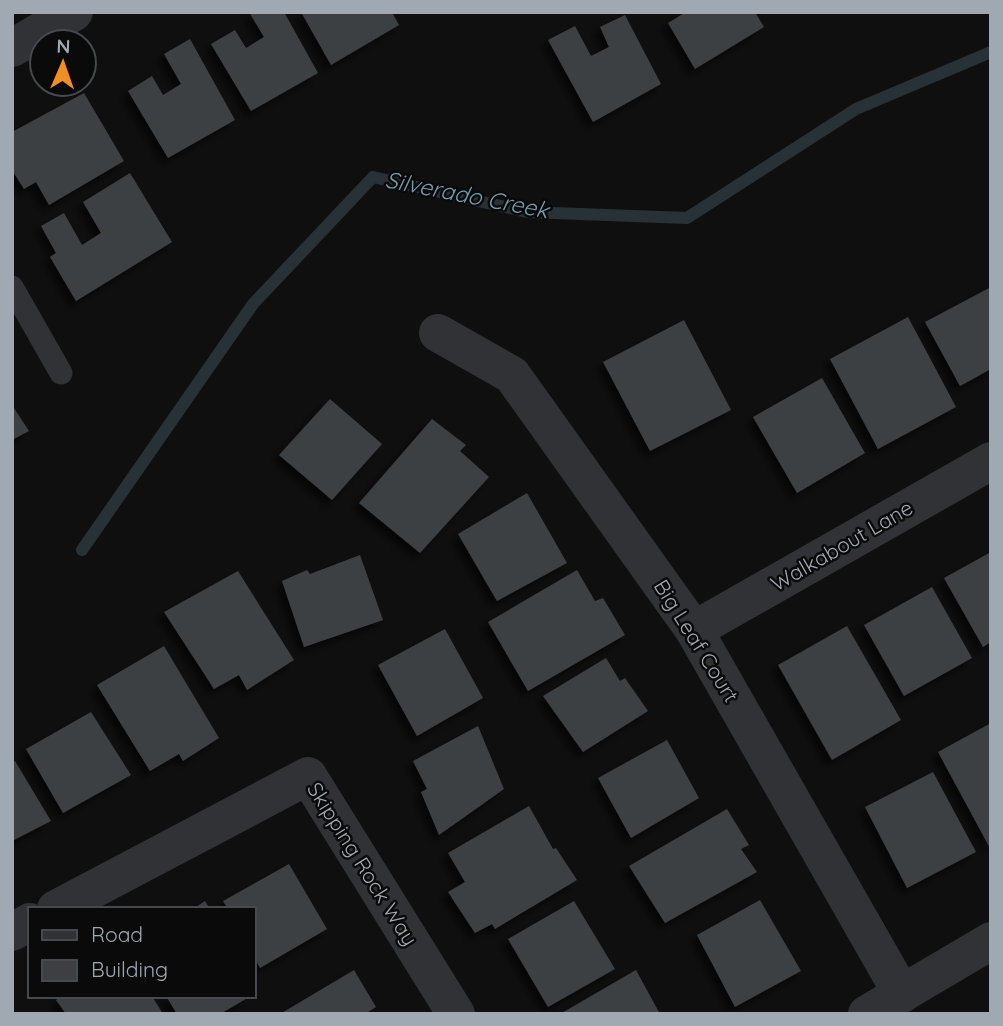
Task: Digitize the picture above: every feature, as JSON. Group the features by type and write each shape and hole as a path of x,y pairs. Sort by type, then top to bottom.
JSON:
{"street":[{"path":"12,48 74,12"},
{"name":"Big Leaf Court","path":"438,333 512,376 694,630 902,994"},
{"name":"Walkabout Lane","path":"694,630 991,461"},
{"name":"Skipping Rock Way","path":"60,907 308,776 456,1014"},
{"path":"12,932 28,923"},
{"path":"867,1014 991,941"}],"lane":[{"path":"12,287 61,373"}],"building":[{"path":"249,12 284,12 318,73 251,111 211,44 235,30 246,48 264,37"},
{"path":"301,12 392,12 399,25 331,65"},
{"path":"686,12 755,12 764,27 695,69 668,23"},
{"path":"625,15 661,84 593,122 548,40 575,26 591,56 609,47 600,27"},
{"path":"190,39 235,120 168,158 128,91 152,76 163,95 181,84 164,54"},
{"path":"75,98 87,98 124,161 49,205 36,182 24,189 12,170 12,132"},
{"path":"130,173 172,242 76,301 50,257 56,253 41,226 64,213 82,245 101,233 83,202"},
{"path":"991,287 991,369 960,386 925,322"},
{"path":"908,317 956,407 878,449 830,359"},
{"path":"684,320 731,410 650,451 603,362"},
{"path":"822,378 865,453 797,493 753,417"},
{"path":"330,399 382,444 332,500 279,455"},
{"path":"12,405 29,431 12,440"},
{"path":"432,419 466,445 460,451 489,477 420,553 359,503"},
{"path":"527,493 567,563 497,601 458,534"},
{"path":"991,552 991,642 983,647 944,578"},
{"path":"360,555 383,620 304,647 282,581 307,570 310,574"},
{"path":"577,570 595,601 603,598 625,635 528,691 488,622"},
{"path":"238,571 294,660 247,690 239,675 214,689 164,612"},
{"path":"932,587 972,658 904,696 864,625"},
{"path":"847,626 901,720 832,760 778,665"},
{"path":"445,629 483,698 417,736 378,665"},
{"path":"164,646 219,738 183,761 179,754 150,771 97,685"},
{"path":"606,658 620,681 625,678 648,711 583,752 543,696"},
{"path":"91,712 131,775 63,813 26,749"},
{"path":"991,723 991,850 938,752"},
{"path":"478,726 504,789 439,835 421,792 427,789 413,761"},
{"path":"667,740 699,798 631,838 598,778"},
{"path":"15,761 51,821 12,841 12,763"},
{"path":"933,772 976,852 907,888 865,807"},
{"path":"529,806 553,849 556,848 577,880 495,929 492,924 475,933 448,892 465,882 448,853"},
{"path":"727,809 749,845 741,849 757,872 665,923 629,866"},
{"path":"289,864 327,929 260,968 256,961 256,907 227,907 223,901"},
{"path":"760,900 801,971 735,1007 697,935"},
{"path":"205,901 209,907 196,907"},
{"path":"574,901 615,969 548,1007 508,939"},
{"path":"354,970 376,1007 368,1012 369,1014 280,1014"},
{"path":"636,970 660,1014 560,1014"},
{"path":"153,998 163,1014 66,1014 56,1000"},
{"path":"167,998 248,998 220,1014 177,1014"}],"waterway":[{"name":"Silverado Creek","path":"82,550 253,304 373,177 527,212 687,218 856,109 991,52"}]}
